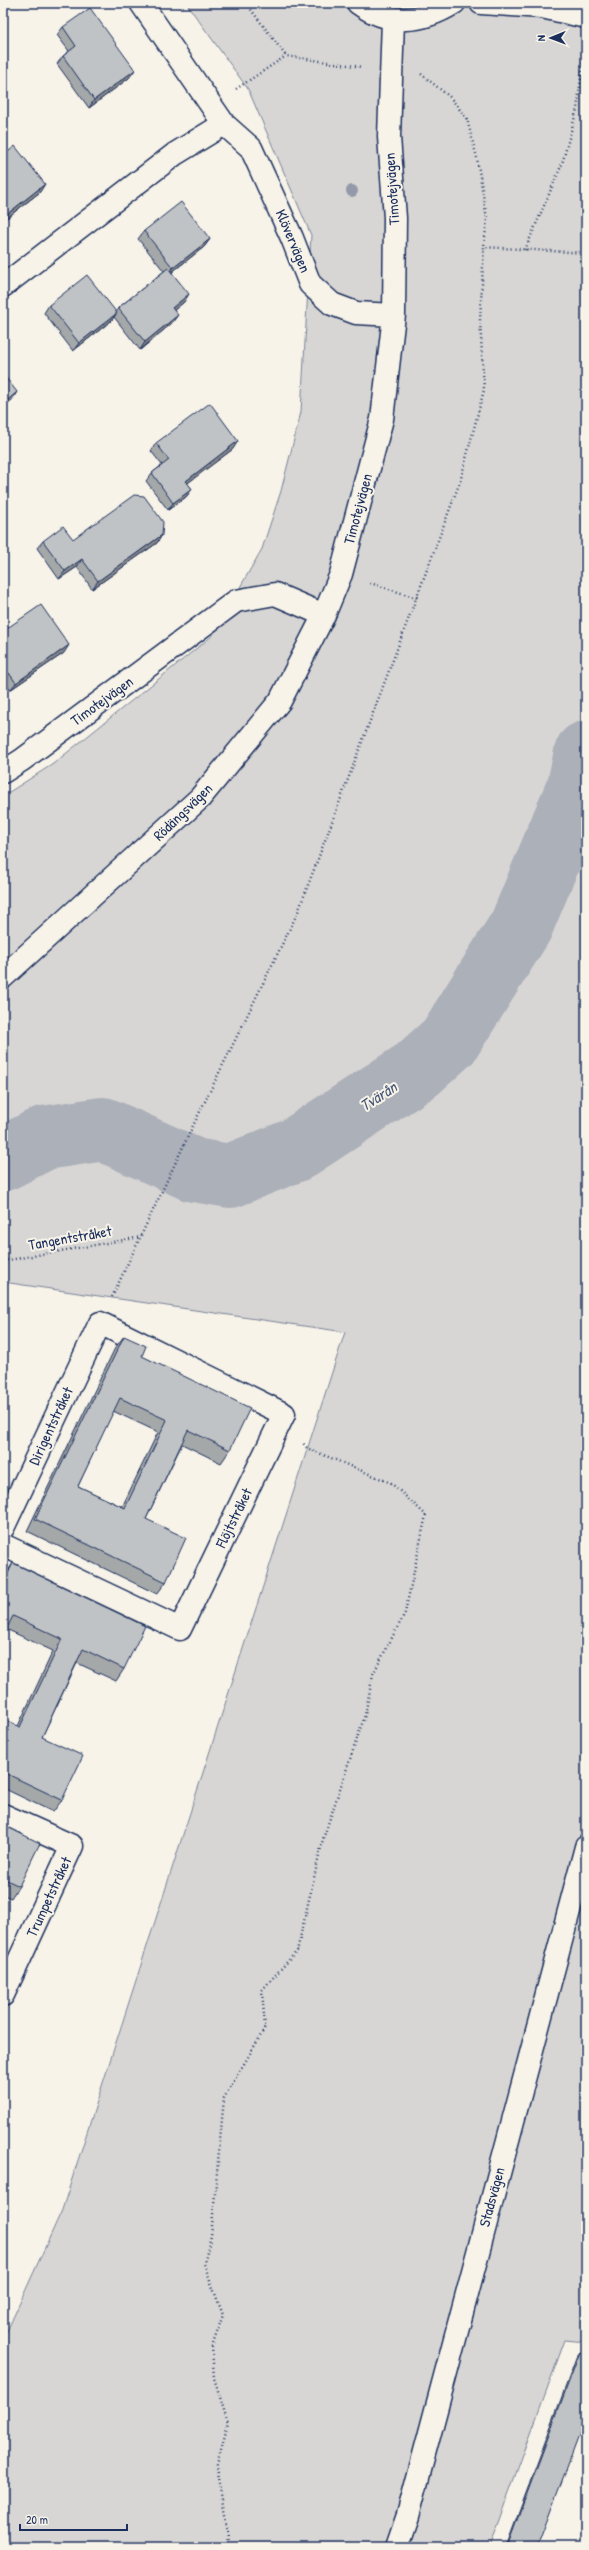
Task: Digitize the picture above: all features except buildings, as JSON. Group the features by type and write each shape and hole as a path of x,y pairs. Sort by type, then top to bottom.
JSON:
{"street":[{"name":"Klövervägen","path":"141,3 224,124 251,148 292,238 310,284 332,304 356,313 394,315"},
{"path":"358,3 371,12 393,20 417,20 439,12 454,3"},
{"path":"481,3 542,7 586,17"},
{"name":"Timotejvägen","path":"3,772 41,746 236,601 275,594 324,615 341,574 382,419 394,315 395,218 389,137 393,20"},
{"path":"3,286 175,154 224,124"},
{"name":"Rödängsvägen","path":"3,977 200,798 280,701 324,615"},
{"path":"100,1323 284,1414"},
{"name":"Dirigentstråket","path":"3,1528 100,1323"},
{"name":"Flöjtstråket","path":"3,1545 180,1629 284,1414"},
{"name":"Trumpetstråket","path":"3,1815 72,1846 3,1995"},
{"name":"Stadsvägen","path":"397,2547 408,2515 586,1847"}],"path":[{"path":"525,250 562,164 577,109 586,54 585,40"},
{"path":"211,105 286,56"},
{"path":"100,1323 156,1202 298,912 460,482 484,390 480,320 484,247 586,253"},
{"path":"341,574 417,598"},
{"name":"Tangentstråket","path":"3,1261 141,1237"},
{"path":"228,2547 228,2531 216,2467 228,2423 214,2378 212,2347 223,2315 204,2264 211,2236 224,2098 265,2028 262,1990 297,1951 323,1839 365,1715 373,1674 405,1613 426,1515 391,1483 307,1448 284,1414"}],"shaded area":[{"path":"186,3 586,3 586,1637 580,1632 586,1638 586,2342 565,2340 489,2547 3,2547 3,2340 62,2210 345,1332 3,1282 3,796 53,764 212,636 262,549 281,491 301,412 311,235 248,89"}],"waterway":[{"name":"Tvärån","path":"3,1159 44,1138 103,1129 194,1170 230,1176 295,1150 417,1070 449,1041 521,926 579,786 586,753"}]}
